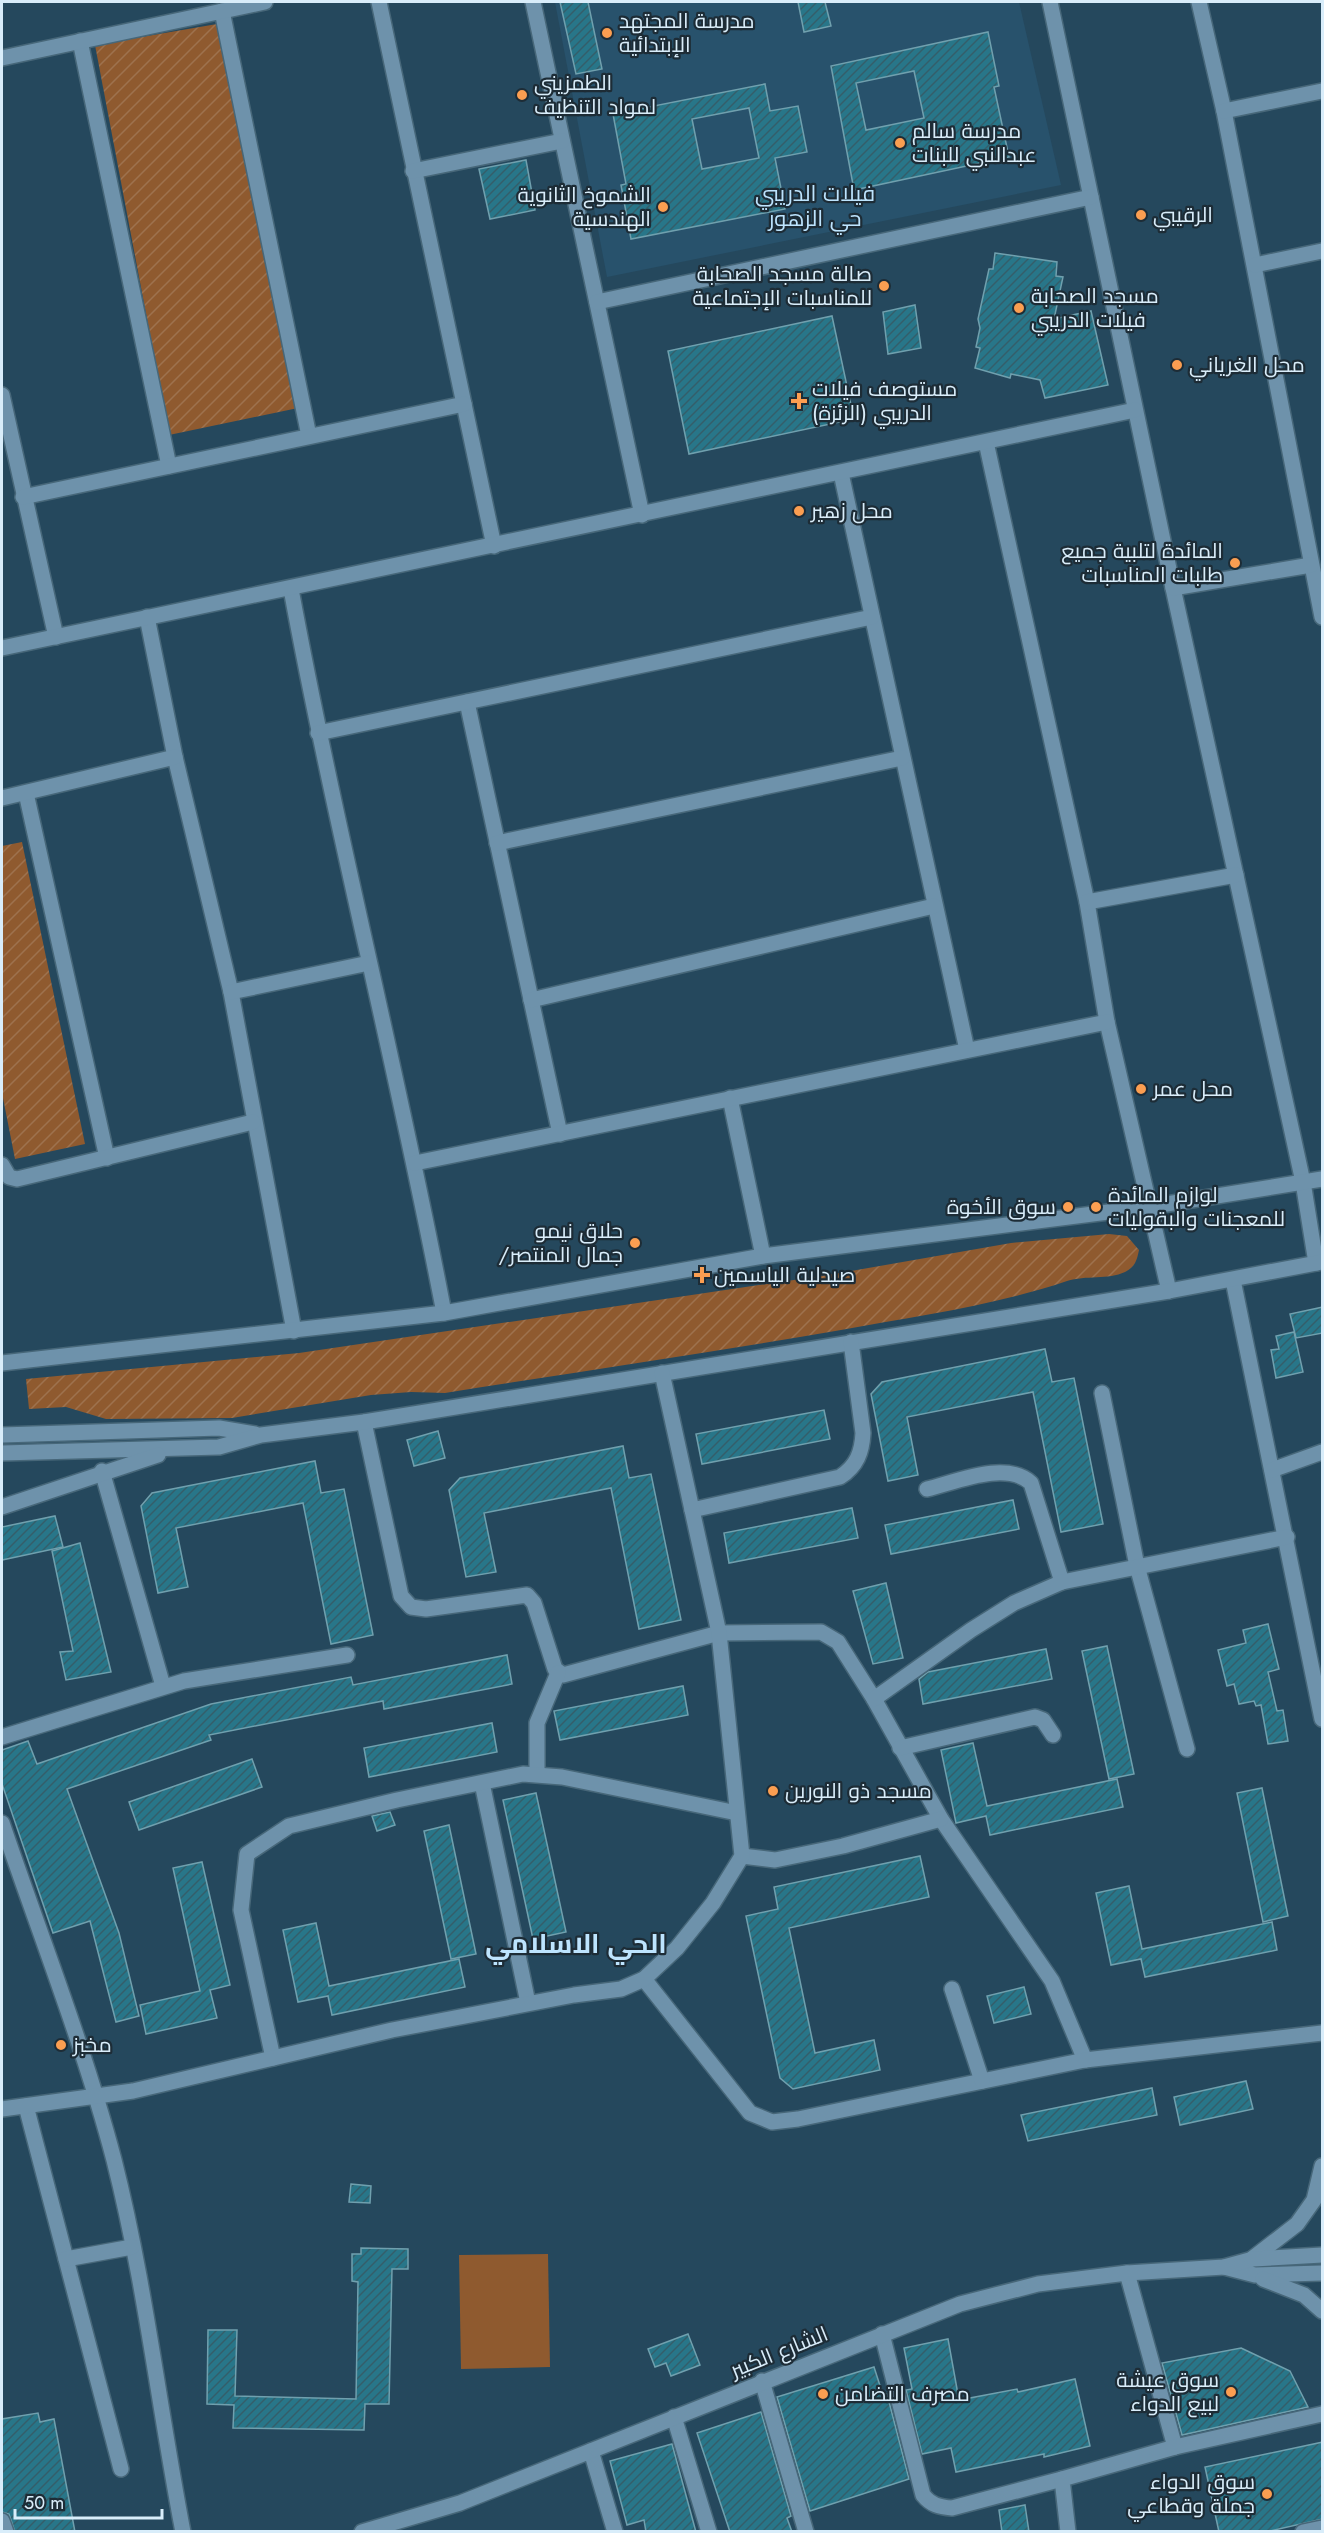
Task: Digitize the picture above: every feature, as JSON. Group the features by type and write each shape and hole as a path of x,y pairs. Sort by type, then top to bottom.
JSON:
{"street":[{"path":"2,58 265,2"},
{"path":"379,2 494,546"},
{"path":"533,2 642,515"},
{"path":"2,1453 219,1447 261,1435 364,1422 1169,1291 1319,1262 1173,588 1050,2"},
{"path":"1199,2 1224,111 1323,617"},
{"path":"222,11 309,436"},
{"path":"80,41 170,466"},
{"path":"1224,111 1323,91"},
{"path":"413,171 562,141"},
{"path":"597,302 1091,197"},
{"path":"1255,265 1323,251"},
{"path":"2,395 56,637"},
{"path":"23,497 464,404"},
{"path":"2,648 147,617 291,590 1135,410"},
{"path":"986,442 1087,902 1107,1022 1169,1291"},
{"path":"841,473 934,906 968,1050"},
{"path":"1173,588 1311,564"},
{"path":"291,590 318,733 415,1163 444,1313"},
{"path":"318,733 872,616"},
{"path":"147,617 175,757 231,992 253,1122 294,1331"},
{"path":"467,702 561,1134"},
{"path":"2,798 175,757"},
{"path":"497,843 902,758"},
{"path":"26,792 108,1158"},
{"path":"1087,902 1236,875"},
{"path":"531,1000 934,906"},
{"path":"231,992 369,963"},
{"path":"415,1163 1107,1022"},
{"path":"730,1098 763,1256"},
{"path":"2,1165 9,1177 17,1179 253,1122"},
{"path":"2,1363 444,1313 763,1256 1148,1207 1323,1179"},
{"path":"1233,1280 1323,1719"},
{"path":"692,1510 840,1477 851,1470 862,1448 863,1433 851,1342"},
{"path":"2,2109 95,2097 181,2081 392,2030 528,2003 621,1989 644,1979 677,1948 713,1903 742,1856 719,1633 662,1372"},
{"path":"1102,1393 1137,1566 1187,1749"},
{"path":"364,1422 401,1596 411,1607 426,1609 527,1595 534,1603 558,1673 537,1723 537,1774"},
{"path":"2,1435 219,1428 261,1435"},
{"path":"2,1507 102,1472 175,1450"},
{"path":"1272,1470 1323,1452"},
{"path":"102,1472 163,1686"},
{"path":"927,1489 995,1473 1012,1473 1023,1476 1031,1483 1062,1582"},
{"path":"874,1699 1005,1608 1062,1582 1287,1538"},
{"path":"558,1673 568,1674 719,1633 821,1632 838,1642 874,1699 941,1819 1052,1981 1085,2060"},
{"path":"2,1737 163,1686 347,1655"},
{"path":"900,1748 1035,1717 1043,1719 1053,1735"},
{"path":"273,2058 241,1910 247,1854 289,1826 523,1774 562,1777 737,1813"},
{"path":"482,1783 528,2003"},
{"path":"742,1856 775,1860 843,1846 941,1819"},
{"path":"2,1823 95,2097 114,2161 132,2247 183,2532"},
{"path":"644,1979 750,2113 772,2122 798,2119 1085,2060 1323,2033"},
{"path":"952,1989 982,2081"},
{"path":"26,2106 121,2469"},
{"path":"1253,2259 1297,2224 1314,2200 1323,2166"},
{"path":"66,2259 132,2247"},
{"name":"الشارع الكبير","path":"362,2532 460,2503 960,2304 1038,2284 1127,2273 1224,2267 1253,2259 1323,2255"},
{"name":"الشارع الكبير","path":"1224,2267 1255,2275 1323,2273"},
{"path":"1127,2273 1174,2447"},
{"path":"1255,2275 1304,2295 1323,2312"},
{"path":"882,2334 923,2495 938,2507 952,2508 1174,2447 1323,2414"},
{"path":"762,2381 806,2532"},
{"path":"674,2417 709,2532"},
{"path":"591,2451 615,2532"},
{"path":"1062,2479 1068,2532"},
{"path":"2,2521 6,2532"},
{"path":"1303,2532 1323,2528"}],"shaded area":[{"path":"555,2 1019,2 1061,185 607,277"},
{"path":"217,24 298,408 169,435 95,45"},
{"path":"22,842 85,1144 15,1159 2,1093 2,846"},
{"path":"1109,1234 1127,1236 1139,1250 1133,1265 1118,1274 1074,1279 1039,1290 955,1310 742,1347 445,1393 411,1392 371,1395 232,1418 106,1419 66,1407 29,1409 26,1379 299,1353 834,1274 1011,1243"},
{"path":"548,2254 550,2367 461,2369 459,2255"}],"building":[{"path":"560,2 588,2 602,69 576,74"},
{"path":"798,2 825,2 831,26 804,32"},
{"path":"988,32 999,86 994,87 1009,157 854,190 831,66","holes":["914,71 924,118 866,130 856,83"]},
{"path":"765,84 770,111 798,106 807,152 775,158 785,209 631,239 621,185 626,184 613,114","holes":["749,108 759,158 702,169 692,119"]},
{"path":"526,160 535,210 490,219 479,169"},
{"name":"مسجد الصحابة فيلات الدريبي","path":"995,253 1057,262 1056,276 1063,277 1054,319 1091,311 1108,385 1045,398 1040,380 1011,374 1010,378 975,368 980,348 976,347 980,328 978,319 989,269 993,269"},
{"path":"915,305 921,348 888,354 883,312"},
{"path":"832,316 854,419 689,454 668,351"},
{"path":"1323,1307 1323,1333 1296,1338 1290,1314"},
{"path":"1294,1332 1303,1372 1276,1378 1271,1350 1279,1349 1276,1336"},
{"path":"1045,1349 1052,1382 1074,1378 1103,1524 1061,1532 1033,1392 907,1417 918,1475 888,1481 871,1394 882,1382"},
{"path":"824,1410 830,1439 702,1464 696,1434"},
{"path":"438,1431 445,1458 414,1466 407,1440"},
{"path":"623,1446 629,1478 651,1474 681,1620 639,1629 611,1488 484,1513 496,1572 466,1577 449,1490 460,1478"},
{"path":"315,1461 321,1493 344,1489 373,1635 331,1644 303,1503 176,1528 188,1587 158,1593 141,1506 152,1493"},
{"path":"1013,1500 1019,1529 891,1554 885,1525"},
{"path":"852,1508 858,1538 729,1563 724,1533"},
{"path":"55,1516 63,1547 2,1560 2,1527"},
{"path":"80,1543 111,1672 66,1680 60,1652 73,1651 52,1551"},
{"path":"886,1583 903,1658 873,1664 853,1591"},
{"path":"1268,1624 1279,1669 1268,1672 1277,1711 1283,1710 1288,1741 1268,1744 1261,1705 1256,1706 1254,1701 1239,1704 1234,1684 1227,1686 1218,1650 1246,1643 1243,1630"},
{"path":"1107,1646 1134,1774 1109,1779 1082,1651"},
{"path":"1046,1649 1052,1679 923,1704 919,1679 928,1672"},
{"path":"507,1655 512,1684 384,1709 383,1701 209,1735 211,1740 67,1789 119,1933 139,2016 116,2022 90,1921 53,1933 2,1784 2,1750 28,1741 37,1764 211,1704 351,1677 353,1685"},
{"path":"683,1686 688,1715 560,1740 554,1711"},
{"path":"492,1723 497,1752 369,1777 364,1748"},
{"path":"973,1743 987,1806 1117,1779 1123,1807 990,1835 986,1816 956,1823 941,1750"},
{"path":"252,1759 262,1787 139,1830 129,1802"},
{"path":"1262,1788 1288,1916 1263,1922 1237,1793"},
{"path":"536,1793 566,1932 533,1939 503,1800"},
{"path":"390,1812 395,1825 377,1831 372,1816"},
{"path":"449,1825 476,1954 451,1959 424,1831"},
{"path":"920,1856 929,1897 789,1928 815,2053 874,2040 880,2070 793,2089 780,2078 746,1916 778,1909 774,1887"},
{"path":"202,1862 230,1985 210,1990 217,2018 146,2034 140,2005 200,1991 173,1868"},
{"path":"1129,1886 1142,1949 1272,1922 1277,1950 1145,1977 1141,1959 1111,1965 1096,1893"},
{"path":"316,1923 329,1986 459,1959 465,1987 332,2015 328,1996 298,2002 283,1930"},
{"path":"1024,1987 1031,2014 994,2023 987,1996"},
{"path":"1246,2081 1253,2109 1180,2125 1174,2097"},
{"path":"1152,2088 1157,2115 1028,2141 1021,2115"},
{"path":"351,2184 371,2186 370,2203 349,2202"},
{"path":"361,2248 408,2249 408,2269 392,2269 389,2404 365,2404 364,2430 233,2428 234,2405 207,2404 208,2330 237,2330 235,2396 356,2399 358,2282 352,2281 352,2254 361,2254"},
{"path":"688,2334 700,2365 671,2376 666,2363 655,2367 648,2349"},
{"path":"948,2339 959,2400 1017,2389 1018,2392 1075,2379 1090,2446 1044,2457 1044,2454 956,2472 951,2448 922,2454 906,2390 912,2389 904,2348"},
{"name":"سوق عيشة لبيع الدواء","path":"1241,2348 1290,2371 1308,2407 1182,2435 1162,2363"},
{"path":"874,2367 883,2395 887,2394 909,2479 810,2511 777,2397"},
{"path":"761,2412 791,2516 787,2518 792,2532 730,2532 697,2433"},
{"path":"38,2413 40,2422 54,2419 75,2532 15,2532 9,2514 2,2512 2,2419"},
{"name":"سوق الدواء جملة وقطاعي","path":"1323,2442 1323,2519 1266,2532 1219,2532 1205,2467"},
{"path":"672,2444 696,2532 646,2532 644,2520 627,2525 610,2461"},
{"path":"1025,2505 1029,2532 1002,2532 999,2510"}],"place":[{"name":"مدرسة المجتهد الإبتدائية","path":"607,33"},
{"name":"الطمزيني لمواد التنظيف","path":"522,95"},
{"name":"مدرسة سالم عبدالنبي للبنات","path":"900,143"},
{"name":"الشموخ الثانوية الهندسية","path":"663,207"},
{"name":"الرقيبي","path":"1141,215"},
{"name":"صالة مسجد الصحابة للمناسبات الإجتماعية","path":"884,286"},
{"name":"مسجد الصحابة فيلات الدريبي","path":"1019,308"},
{"name":"محل الغرياني","path":"1177,365"},
{"name":"مستوصف فيلات الدريبي (الزئزة)","path":"799,401"},
{"name":"محل زهير","path":"799,511"},
{"name":"المائدة لتلبية جميع طلبات المناسبات","path":"1235,563"},
{"name":"محل عمر","path":"1141,1089"},
{"name":"سوق الأخوة","path":"1068,1207"},
{"name":"لوازم المائدة للمعجنات والبقوليات","path":"1096,1207"},
{"name":"حلاق نيمو /جمال المنتصر","path":"635,1243"},
{"name":"صيدلية الياسمين","path":"702,1275"},
{"name":"مسجد ذو النورين","path":"773,1791"},
{"name":"مخبز","path":"61,2045"},
{"name":"سوق عيشة لبيع الدواء","path":"1231,2392"},
{"name":"مصرف التضامن","path":"823,2394"},
{"name":"سوق الدواء جملة وقطاعي","path":"1267,2494"}],"district":[{"name":"فيلات الدريبي حي الزهور","path":"815,206"},
{"name":"الحي الاسلامي","path":"576,1943"}]}
